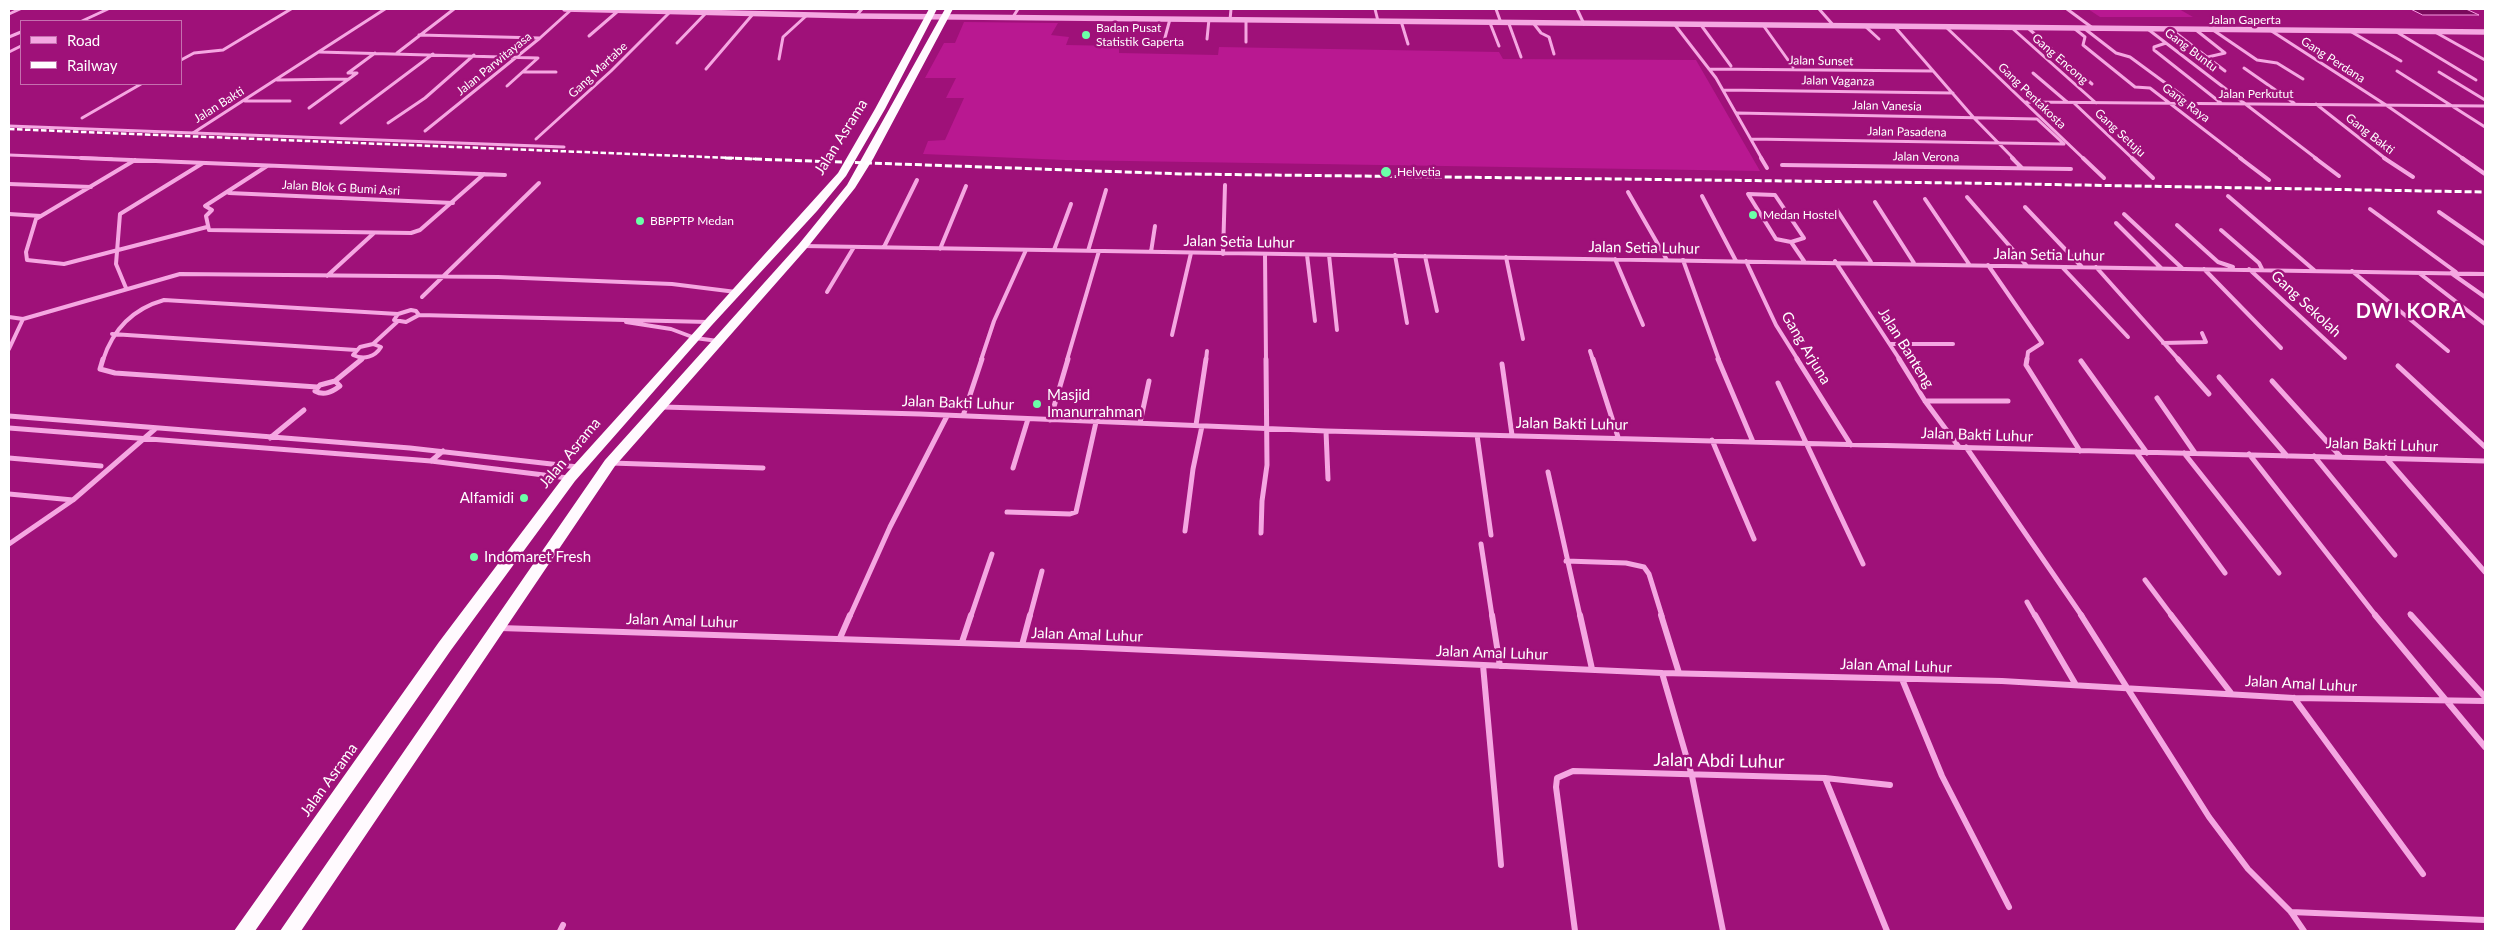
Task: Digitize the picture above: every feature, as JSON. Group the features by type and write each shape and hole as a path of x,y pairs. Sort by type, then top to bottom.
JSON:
{"highway":[{"name":"Jalan Asrama","path":"244,931 445,646 575,473 708,322 813,209 842,174 880,109 933,9"},
{"name":"Jalan Asrama","path":"290,931 610,463 803,246 851,186 865,164 947,13"}],"street":[{"path":"9,14 20,9"},
{"path":"84,20 108,9"},
{"path":"182,60 195,53 223,50 291,9"},
{"name":"Jalan Bakti","path":"9,126 193,133 386,9"},
{"path":"397,53 454,9"},
{"name":"Jalan Gaperta","path":"565,9 706,13 731,11 752,14 809,16 928,17 947,13 1013,17 1509,24 2483,33"},
{"name":"Jalan Parwitayasa","path":"425,131 540,38 571,9"},
{"path":"769,14 774,9"},
{"path":"856,16 862,9"},
{"path":"1013,17 1018,9"},
{"path":"1230,20 1231,9"},
{"path":"1376,9 1378,21"},
{"path":"1496,9 1501,23"},
{"path":"1577,9 1584,24"},
{"path":"1818,9 1834,26"},
{"path":"2067,9 2094,29"},
{"path":"589,36 618,11"},
{"name":"Gang Martabe","path":"536,139 611,71 670,12"},
{"path":"677,43 706,13"},
{"path":"706,69 752,14"},
{"path":"779,59 779,42 782,36 809,16"},
{"path":"1163,45 1170,19"},
{"path":"1207,39 1209,20"},
{"path":"1246,20 1246,42"},
{"path":"1401,21 1408,44"},
{"path":"1490,23 1499,46"},
{"path":"1509,24 1521,57"},
{"path":"1534,24 1541,33 1549,37 1554,54"},
{"path":"1675,25 1708,67 1723,90 1767,168"},
{"path":"1701,25 1731,66"},
{"path":"1737,25 1742,31"},
{"path":"1763,25 1793,67"},
{"path":"1866,26 1879,39"},
{"path":"1895,27 1974,118 2022,168"},
{"name":"Gang Pentakosta","path":"1947,28 2104,178"},
{"name":"Gang Encong","path":"2012,28 2096,103"},
{"path":"2029,28 2092,84"},
{"name":"Gang Raya","path":"2075,29 2085,37 2082,42 2083,45 2135,86 2150,88 2268,180"},
{"path":"2085,29 2116,53 2130,57 2183,96"},
{"name":"Gang Buntu","path":"2149,30 2339,176"},
{"path":"2172,30 2225,71"},
{"path":"2196,30 2225,53 2208,58"},
{"path":"2213,30 2257,60 2277,63 2303,80"},
{"name":"Gang Perdana","path":"2270,30 2386,105 2485,174"},
{"path":"2350,31 2401,61"},
{"path":"2395,31 2476,80"},
{"path":"2435,32 2485,60"},
{"path":"419,36 540,38"},
{"path":"2166,43 2154,47 2154,50 2222,104"},
{"path":"319,52 375,52 538,58 507,86"},
{"path":"309,108 357,73 348,72 375,52"},
{"path":"341,123 434,54"},
{"path":"388,123 426,98 474,55"},
{"path":"1708,67 1882,68"},
{"name":"Jalan Sunset","path":"1708,67 1933,71"},
{"path":"2244,68 2294,103"},
{"path":"2397,71 2485,127"},
{"path":"524,72 556,72"},
{"path":"2439,72 2485,100"},
{"path":"2033,73 2067,103"},
{"path":"275,80 349,79"},
{"path":"82,118 139,85"},
{"name":"Jalan Vaganza","path":"1723,90 1954,93"},
{"path":"245,101 290,101"},
{"name":"Jalan Perkutut","path":"2026,102 2485,106"},
{"name":"Gang Setuju","path":"2074,103 2153,178"},
{"name":"Gang Bakti","path":"2316,104 2387,160 2413,177"},
{"name":"Jalan Vanesia","path":"1737,114 2037,119 2064,144"},
{"path":"193,133 564,147"},
{"name":"Jalan Pasadena","path":"1751,139 2064,144"},
{"path":"9,155 505,175"},
{"path":"136,160 41,216 35,222 26,252 27,260 64,264 207,227"},
{"path":"126,288 116,264 120,214 203,163"},
{"path":"268,165 228,193 205,206 212,210 206,216 209,230 408,234 420,230 484,174"},
{"name":"Jalan Verona","path":"1782,165 2070,169"},
{"path":"884,248 917,180"},
{"path":"422,297 539,182"},
{"path":"9,184 91,187"},
{"path":"1223,254 1225,185"},
{"path":"940,249 966,186"},
{"path":"1088,251 1106,190"},
{"path":"1628,192 1666,260"},
{"name":"Jalan Blok G Bumi Asri","path":"228,193 453,203"},
{"path":"1791,242 1804,238 1775,194 1748,194 1776,239 1791,242 1804,261"},
{"path":"1702,196 1736,261"},
{"path":"2228,196 2314,270"},
{"path":"1967,197 2027,266"},
{"path":"1925,198 1969,264"},
{"path":"1875,202 1914,263"},
{"path":"1054,250 1071,204"},
{"path":"2025,207 2082,267"},
{"path":"2370,209 2456,273"},
{"path":"1837,210 1871,262"},
{"path":"2439,212 2485,244"},
{"path":"9,214 41,216"},
{"path":"2124,214 2183,268"},
{"path":"2116,223 2161,268"},
{"path":"2177,225 2218,262 2238,269"},
{"path":"1151,252 1155,226"},
{"path":"2221,230 2259,263 2262,269"},
{"path":"326,276 374,232"},
{"name":"Jalan Setia Luhur","path":"803,246 1223,254 1835,261 2485,274"},
{"path":"827,292 854,247"},
{"path":"963,416 994,321 1026,250"},
{"path":"1050,420 1100,251"},
{"path":"1172,335 1191,253"},
{"path":"1262,533 1262,501 1267,465 1265,428 1265,254"},
{"path":"1307,255 1315,321"},
{"path":"1329,255 1337,330"},
{"path":"1394,255 1407,323"},
{"path":"1425,256 1437,311"},
{"path":"1506,257 1523,339"},
{"path":"1615,259 1644,325"},
{"path":"1683,260 1713,346 1753,442"},
{"name":"Gang Arjuna","path":"1746,261 1776,325 1851,444"},
{"name":"Jalan Banteng","path":"1835,261 1890,344 1925,402 1962,447 2044,558 2129,688 2209,817 2248,869 2291,912 2304,931"},
{"path":"1988,265 2042,343 2028,352 2026,365 2080,451"},
{"path":"2062,266 2128,337"},
{"path":"2096,267 2209,394"},
{"path":"2204,269 2280,348"},
{"name":"Gang Sekolah","path":"2249,269 2346,358"},
{"path":"2352,271 2448,351"},
{"path":"2419,273 2485,324"},
{"path":"2450,273 2485,296"},
{"path":"9,318 23,319 180,274 442,276 687,286 736,292"},
{"path":"373,344 378,345 380,350 363,358 336,381 325,383 317,388 108,373 100,368 112,334 119,324 148,305 169,300 398,314 416,311 419,315"},
{"path":"398,314 394,319 398,322"},
{"path":"112,334 356,350 373,344 398,322 410,321 419,315 708,322"},
{"path":"9,349 22,325 23,319"},
{"path":"619,320 671,329 695,338 718,341"},
{"path":"671,329 679,320"},
{"path":"2163,343 2206,342 2202,333"},
{"path":"1890,344 1954,344"},
{"path":"356,350 353,354 356,357 363,358"},
{"path":"1185,531 1207,351"},
{"path":"1590,351 1618,436"},
{"path":"2081,361 2147,453"},
{"path":"1502,364 1512,435"},
{"path":"2398,366 2485,447"},
{"path":"2219,377 2287,456"},
{"path":"317,388 315,391 317,393 330,392 340,386 340,383 336,381"},
{"path":"1140,423 1149,381"},
{"path":"2272,381 2340,456"},
{"path":"1778,383 1863,564"},
{"path":"2157,398 2195,453"},
{"path":"1925,402 2008,401"},
{"name":"Jalan Bakti Luhur","path":"659,407 963,416 1326,431 1618,436 1753,442 2485,461"},
{"path":"270,438 304,410"},
{"path":"9,416 155,430 443,451 509,459 575,473"},
{"path":"840,638 890,527 947,416"},
{"path":"1013,468 1028,419"},
{"path":"1007,512 1070,514 1076,512 1096,422"},
{"path":"9,428 143,440 431,461 500,470 575,473"},
{"path":"9,544 74,500 155,430"},
{"path":"1326,431 1328,479"},
{"path":"1477,434 1491,535"},
{"path":"1712,440 1754,538"},
{"path":"431,461 443,451"},
{"path":"2136,452 2225,573"},
{"path":"2184,453 2279,573"},
{"path":"2249,454 2363,601 2485,747"},
{"path":"2314,456 2395,555"},
{"path":"9,458 101,466"},
{"path":"2386,458 2485,572"},
{"path":"610,463 763,468"},
{"path":"1548,472 1566,561 1592,669"},
{"path":"9,494 74,500"},
{"path":"1481,544 1500,666"},
{"path":"962,642 992,554"},
{"path":"1566,561 1626,563 1644,566 1649,574 1679,673"},
{"path":"1022,644 1042,571"},
{"path":"2144,580 2231,693"},
{"path":"2027,602 2076,684"},
{"path":"2410,614 2485,697"},
{"name":"Jalan Amal Luhur","path":"497,627 1022,644 1662,673 2076,684 2294,698 2448,702 2485,701"},
{"path":"1483,665 1501,865"},
{"path":"1662,673 1692,776 1723,931"},
{"path":"1902,680 1942,776 2009,907"},
{"path":"2294,698 2423,874"},
{"name":"Jalan Abdi Luhur","path":"1575,931 1556,787 1558,778 1565,773 1573,771 1692,776 1825,778 1890,785"},
{"path":"1825,778 1888,931"},
{"path":"2291,912 2485,920"}],"shaded area":[{"path":"2088,9 2179,9 2193,17 2100,17"},
{"path":"2411,9 2466,9 2479,15 2423,15"},
{"path":"964,22 1058,23 1051,35 1069,37 1066,45 1119,46 1119,53 1218,55 1219,47 1499,52 1503,59 1696,60 1760,171 1065,160 923,154 928,141 945,140 964,98 946,98 956,78 925,78 944,43 955,43"}],"railway":[{"path":"9,129 756,159"},
{"path":"725,158 1184,174 1962,183 2485,192"}],"place":[{"name":"Badan Pusat Statistik Gaperta","path":"1086,35"},
{"name":"Helvetia","path":"1386,172"},
{"name":"Medan Hostel","path":"1753,215"},
{"name":"BBPPTP Medan","path":"640,221"},
{"name":"Masjid Imanurrahman","path":"1037,404"},
{"name":"Alfamidi","path":"524,498"},
{"name":"Indomaret Fresh","path":"474,557"}],"district":[{"name":"DWI KORA","path":"2411,312"}]}
